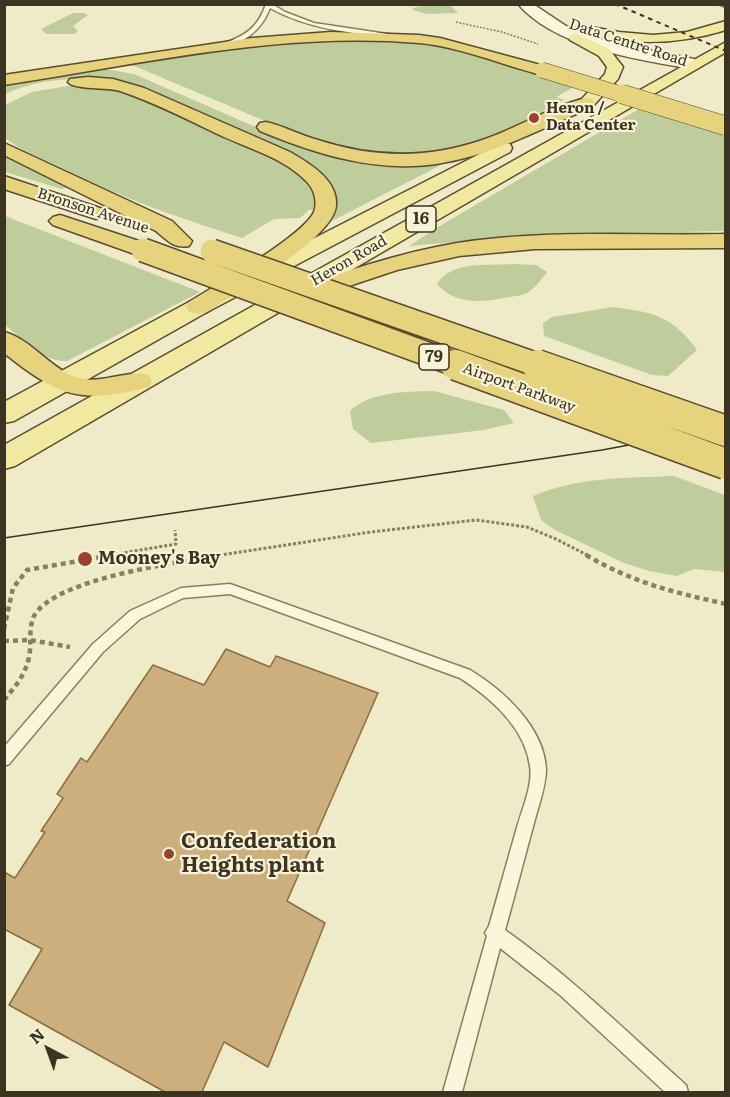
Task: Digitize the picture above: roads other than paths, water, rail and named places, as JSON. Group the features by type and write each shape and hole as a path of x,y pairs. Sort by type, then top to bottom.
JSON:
{"highway":[{"path":"4,80 217,48 315,36 419,39 469,49 726,126"},
{"path":"119,63 152,77"},
{"path":"4,99 51,84 89,82 115,85 146,96 279,155 302,167 316,180 326,203 321,218 314,228 291,246 198,307"},
{"path":"247,119 325,150 363,158 410,159 442,157 467,151 586,103"},
{"path":"4,148 164,226 181,241"},
{"name":"Bronson Avenue","path":"4,182 181,241"},
{"name":"Bronson Avenue","path":"4,201 143,250"},
{"name":"Airport Parkway","path":"181,241 726,431"},
{"path":"274,304 399,262 468,249 542,243 726,241"},
{"name":"Airport Parkway","path":"143,250 726,464"},
{"path":"4,340 60,383 81,389 96,390 139,381"}],"main road":[{"name":"Data Centre Road","path":"524,4 542,20 560,29 597,42 694,64"},
{"name":"Data Centre Road","path":"529,4 580,29 669,58"},
{"path":"580,29 628,39 662,40 698,35 726,26"},
{"name":"Heron Road","path":"4,414 198,307 586,103 726,26"},
{"path":"560,29 604,53 614,63 615,72 586,103"},
{"name":"Heron Road","path":"4,459 726,46"}],"lane":[{"path":"720,4 726,6"},
{"path":"217,48 253,33 261,24 269,5 291,18 323,28 419,39"},
{"path":"4,759 94,652 135,615 181,593 230,589 465,674 479,682 510,710 531,746 538,767 534,795 494,933 452,1092"},
{"path":"494,933 522,951 549,974 679,1092"}],"tram line":[{"path":"4,538 602,450 726,427"}],"railway":[{"path":"615,4 726,51"}],"place":[{"name":"Heron / Data Center","path":"534,118"},
{"name":"Mooney's Bay","path":"85,559"},
{"name":"Confederation Heights plant","path":"169,854"}]}
